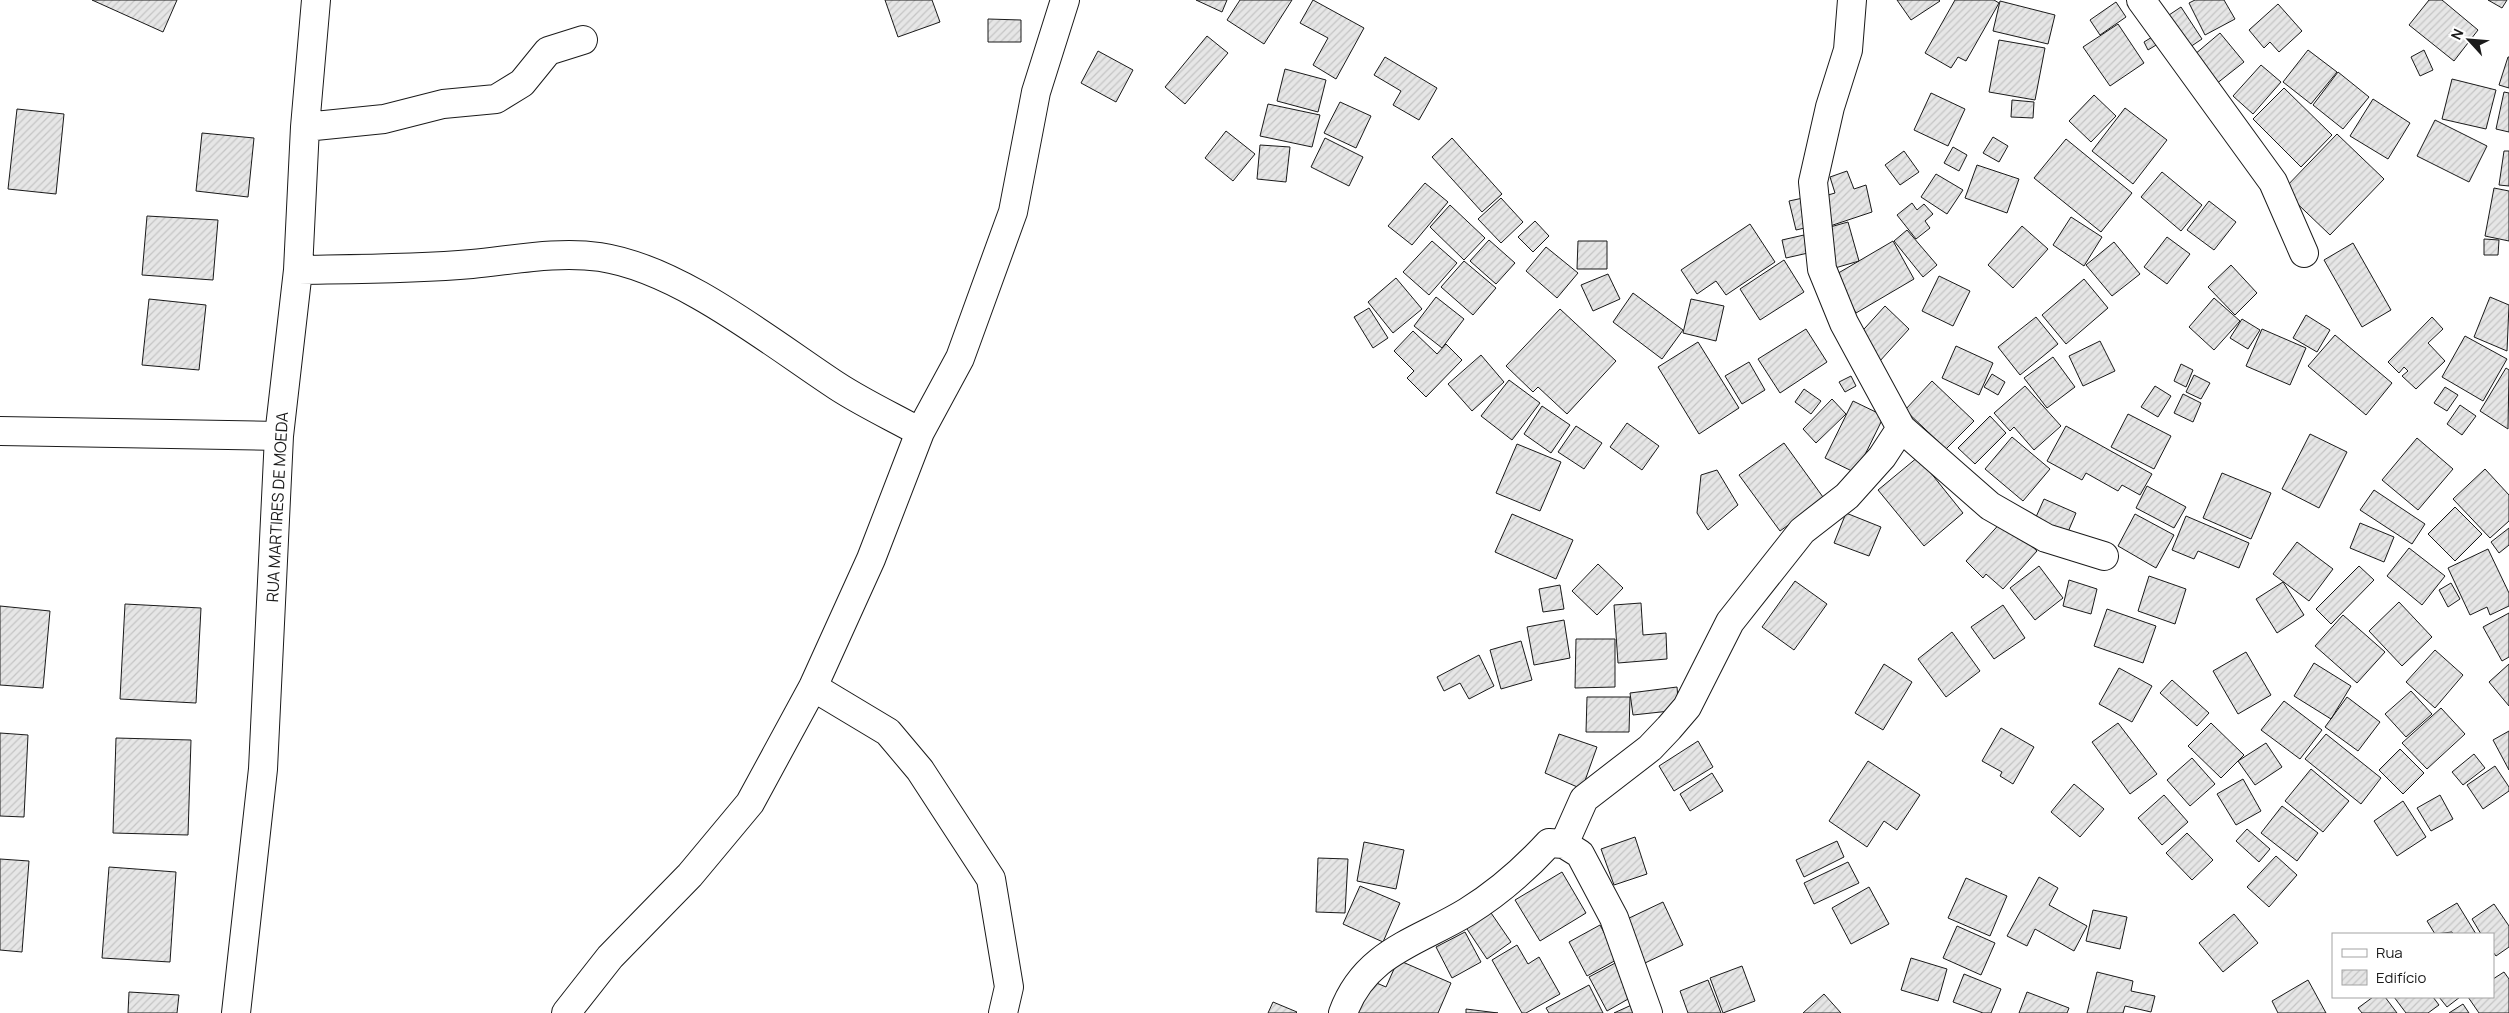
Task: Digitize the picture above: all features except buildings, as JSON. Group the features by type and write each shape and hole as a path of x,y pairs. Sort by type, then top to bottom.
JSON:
{"street":[{"name":"RUA MARTIRES DE MOEDA","path":"236,1013 263,769 279,436 298,270 305,127 316,0"},
{"path":"566,1013 610,956 690,875 750,803 813,687 871,559 920,432 960,358 1013,212 1036,92 1064,0"},
{"path":"1852,0 1848,50 1830,108 1813,182 1822,269 1844,323 1901,428 1990,506 2046,538 2104,556"},
{"path":"2141,0 2273,182 2304,253"},
{"path":"305,127 384,119 443,104 496,99 522,83 548,51 583,40"},
{"path":"298,270 389,269 472,264 556,254 600,257 641,269 674,283 752,328 839,388 920,432"},
{"path":"1564,844 1584,799 1650,748 1687,707 1730,622 1802,531 1847,496 1882,457 1901,428"},
{"path":"0,431 279,436"},
{"path":"813,687 888,732 920,770 991,878 1009,987 1003,1013"},
{"path":"1343,1013 1355,986 1372,966 1410,940 1442,926 1486,900 1528,866 1549,843 1564,844 1580,854 1614,918 1648,1013"}]}
